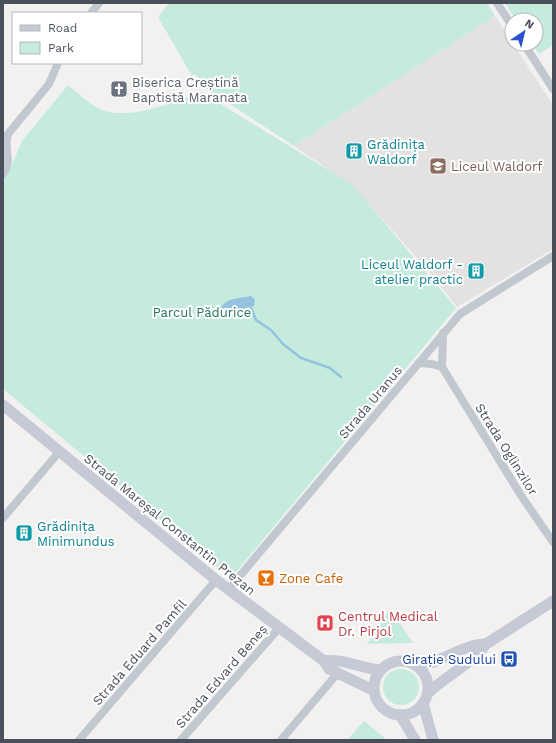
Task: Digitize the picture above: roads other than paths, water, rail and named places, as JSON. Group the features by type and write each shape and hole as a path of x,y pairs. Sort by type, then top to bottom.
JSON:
{"main road":[{"name":"Strada Mareșal Constantin Prezan","path":"3,405 228,590 324,661 329,669 374,690"},
{"path":"433,740 425,699 427,679 419,667 403,660 386,664 380,670 374,683 375,698 385,710 400,715 409,714 417,710 425,699 438,683 480,653 486,644 553,601"},
{"path":"419,667 430,665 477,644 486,644"},
{"path":"324,661 335,659 355,666 380,670"},
{"path":"400,715 415,740"}],"street":[{"path":"92,12 99,3"},
{"path":"497,3 504,14"},
{"path":"529,52 553,89"},
{"path":"3,174 8,164 6,141 8,134 49,84 58,64"},
{"name":"Strada Uranus","path":"228,590 460,314 553,256"},
{"path":"419,363 432,364 442,368 443,333"},
{"name":"Strada Oglinzilor","path":"442,368 522,496 553,542"},
{"path":"3,518 59,452"},
{"name":"Strada Eduard Pamfil","path":"79,740 216,580"},
{"name":"Strada Edvard Beneș","path":"181,740 279,628"},
{"path":"281,740 337,674"}],"water":[{"path":"251,296 255,300 254,306 245,308 236,317 223,318 219,315 220,309 227,302"}],"waterway":[{"path":"251,308 256,320 271,330 283,344 301,358 330,368 341,377"}],"place":[{"name":"Biserica Creștină Baptistă Maranata","path":"119,89"},
{"name":"Grădinița Waldorf","path":"354,151"},
{"name":"Liceul Waldorf","path":"438,166"},
{"name":"Liceul Waldorf - atelier practic","path":"476,271"},
{"name":"Grădinița Minimundus","path":"24,533"},
{"name":"Zone Cafe","path":"266,578"},
{"name":"Centrul Medical Dr. Pirjol","path":"325,623"},
{"name":"Girație Sudului","path":"509,659"}],"park label":[{"name":"Parcul Pădurice","path":"202,312"}]}
